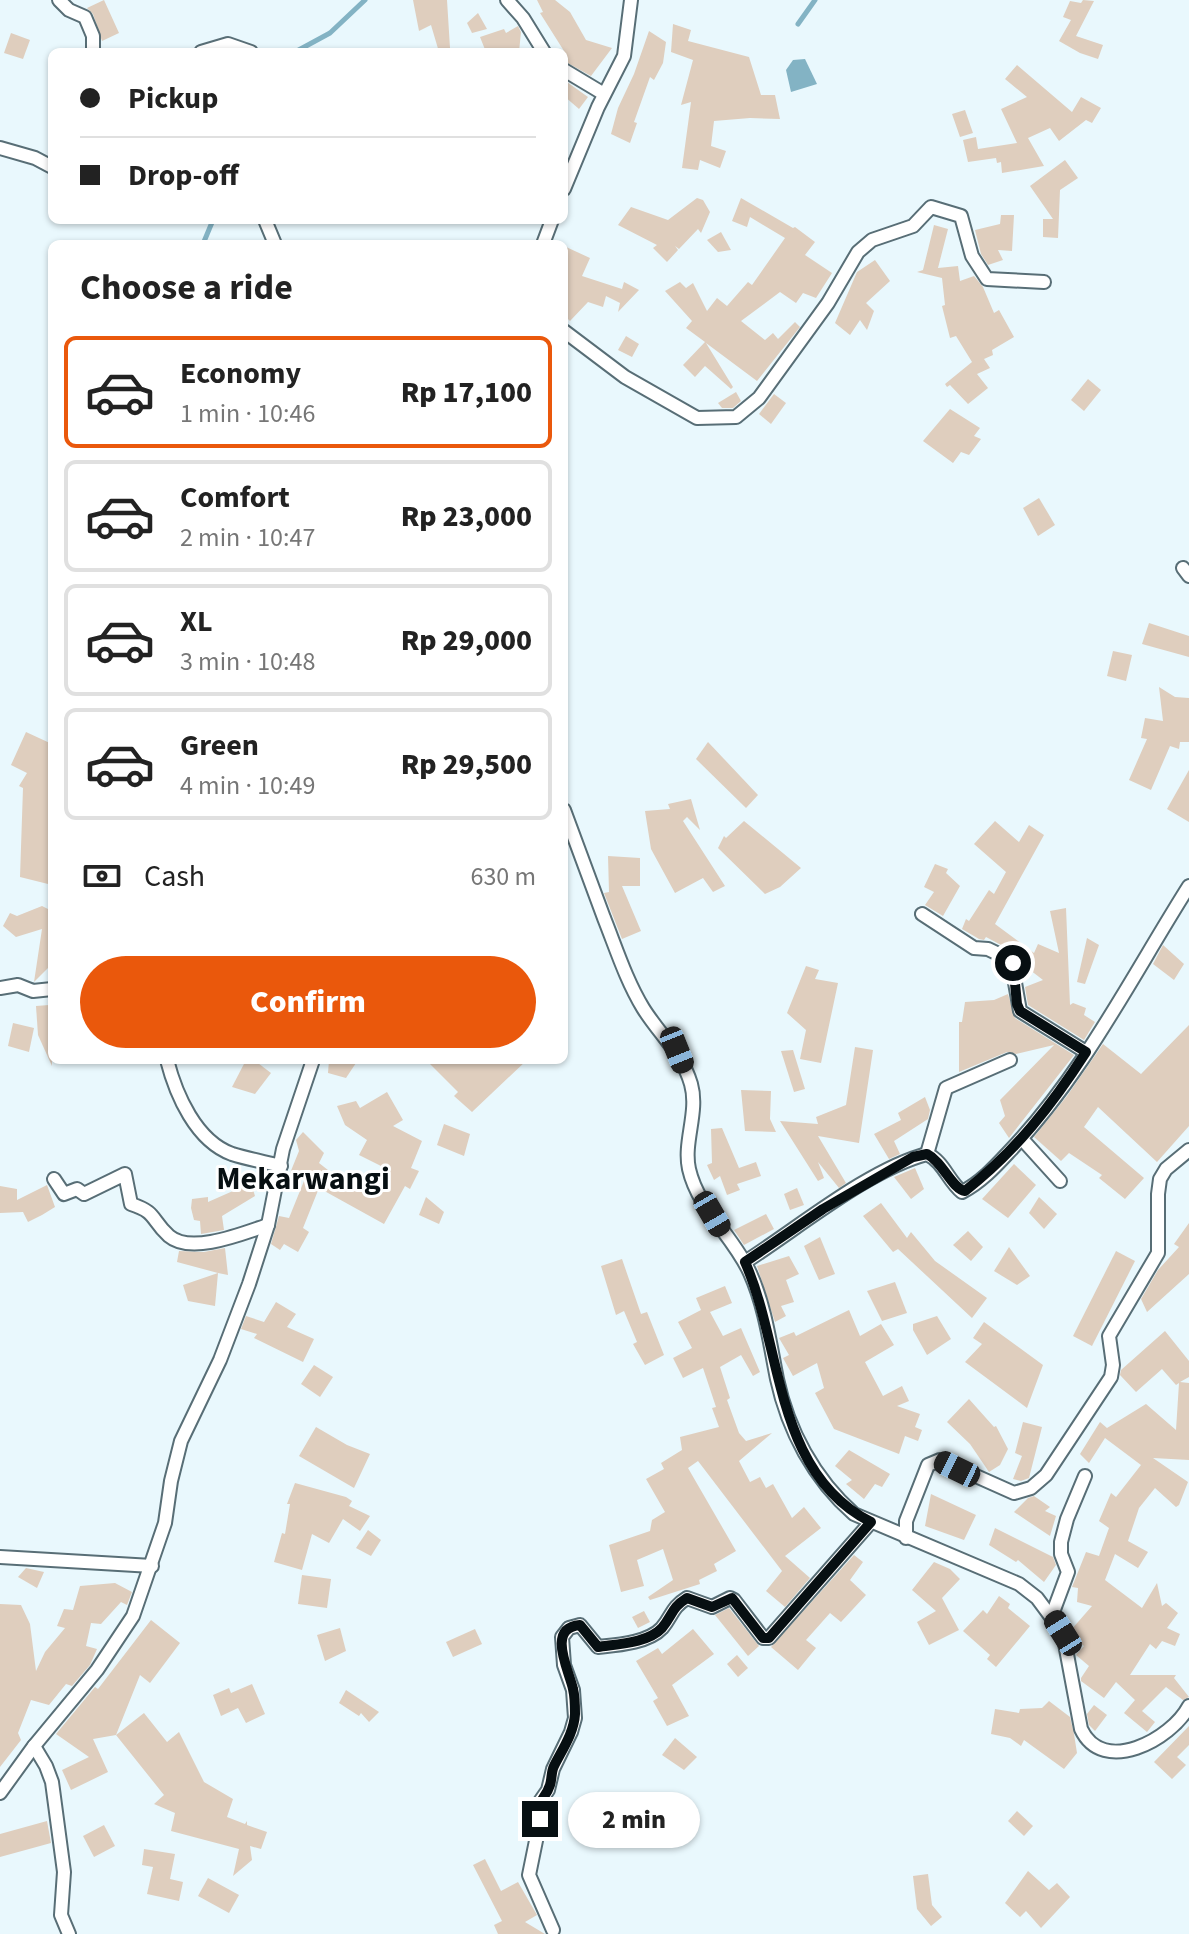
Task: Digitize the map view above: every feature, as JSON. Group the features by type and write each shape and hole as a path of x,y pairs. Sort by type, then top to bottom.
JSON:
{"street":[{"path":"59,0 69,10 85,17 93,36 93,48"},
{"path":"507,0 542,48"},
{"path":"568,180 604,94 624,56 631,0"},
{"path":"214,48 228,44 240,48"},
{"path":"568,72 604,94"},
{"path":"0,148 48,165"},
{"path":"568,334 625,377 697,418 736,417 759,398 828,303 858,252 872,240 915,225 931,207 961,216 972,256 987,279 1044,282"},
{"path":"568,821 620,960 643,1007 677,1050 692,1085 689,1167 699,1192 725,1237 745,1262 755,1286 778,1382 795,1435 806,1457 839,1501 854,1514 1019,1584 1052,1615 1063,1633 1081,1729 1086,1741 1098,1750 1110,1753 1127,1750 1155,1739 1170,1730 1189,1706"},
{"path":"745,1262 875,1177 913,1157 927,1154 937,1159 962,1192 991,1171 1038,1121 1086,1052 1189,886"},
{"path":"922,914 974,948 988,949 1011,960 1020,1011 1086,1052"},
{"path":"0,988 18,985 33,991 48,989"},
{"path":"927,1154 946,1088 1010,1060"},
{"path":"168,1064 177,1092 202,1133 230,1153 281,1166"},
{"path":"0,1793 34,1746 65,1712 133,1616 165,1523 181,1441 236,1319 268,1225 300,1095 312,1064"},
{"path":"1022,1139 1060,1181"},
{"path":"906,1538 906,1521 928,1465 940,1460 1014,1493 1031,1488 1046,1475 1111,1377 1113,1365 1109,1336 1158,1253 1160,1179 1166,1169 1189,1150"},
{"path":"54,1179 64,1194 77,1189 84,1194 125,1174 130,1203 148,1209 168,1235 180,1242 222,1240 268,1225"},
{"path":"1052,1615 1068,1572 1061,1554 1061,1542 1085,1476"},
{"path":"553,1930 529,1875 540,1821 539,1803 549,1788 553,1769 575,1718 573,1690 563,1657 562,1637 565,1631 580,1625 598,1647 647,1638 663,1627 675,1605 687,1598 712,1607 732,1598 763,1638 769,1638 871,1522"},
{"path":"0,1557 152,1566"},
{"path":"34,1746 52,1782 64,1872 61,1915 69,1934"}],"water":[{"path":"805,59 817,84 791,92 786,70 793,60"}],"building":[{"path":"104,0 119,33 102,41 93,14 87,8"},
{"path":"413,0 447,0 450,48 438,48 431,25 419,31"},
{"path":"537,0 555,0 570,12 586,40 612,48 591,76 568,63 568,48 562,48 540,13 543,12"},
{"path":"1083,0 1094,1 1076,36 1103,45 1098,59 1059,41 1071,20 1063,17 1070,1 1081,3"},
{"path":"478,13 487,29 472,33 467,23"},
{"path":"673,24 691,30 688,41 749,57 761,95 775,95 780,119 714,121 711,146 726,151 720,168 700,160 698,170 682,168 691,102 681,105 693,60 671,52"},
{"path":"518,26 521,32 519,48 484,48 480,37 504,29 506,33"},
{"path":"649,31 666,42 663,63 654,80 650,77 630,143 611,134 618,108"},
{"path":"11,33 30,40 23,59 4,53"},
{"path":"1017,65 1072,112 1081,97 1101,108 1092,123 1086,120 1059,141 1050,128 1028,138 1044,166 1002,173 1001,162 997,163 996,158 968,162 963,140 976,137 978,149 1017,143 1001,109 1027,97 1005,79"},
{"path":"568,83 588,97 579,109 568,99"},
{"path":"965,110 973,133 960,137 952,114"},
{"path":"1065,160 1078,178 1060,190 1058,238 1043,237 1043,219 1053,219 1030,186"},
{"path":"697,198 703,200 710,212 701,233 698,229 679,249 675,246 678,250 667,262 653,248 657,245 618,225 631,207 668,220"},
{"path":"741,198 795,227 815,242 805,255 832,273 816,298 803,293 796,303 780,292 741,321 765,340 773,333 778,339 795,322 800,327 757,381 706,343 733,387 731,389 705,366 695,377 683,365 705,342 686,328 692,321 665,291 680,282 686,288 693,283 707,311 717,298 727,306 748,282 752,285 785,238 750,217 747,227 732,221"},
{"path":"1001,215 1014,215 1012,251 998,250 1003,260 988,265 981,254 975,230 1000,224"},
{"path":"934,225 948,229 938,268 958,266 960,281 974,276 983,287 994,313 999,310 1014,337 992,350 993,355 984,359 990,368 977,374 988,388 968,404 950,385 947,387 945,384 972,362 956,336 950,338 942,306 945,305 942,278 917,272 923,270"},
{"path":"721,232 731,250 718,252 707,240"},
{"path":"568,248 590,258 582,276 622,289 624,282 639,290 618,312 620,303 606,296 603,307 588,302 570,321"},
{"path":"875,260 890,281 866,303 874,311 867,330 860,320 850,335 835,323 857,272"},
{"path":"626,336 639,344 632,357 618,350"},
{"path":"1088,379 1101,390 1084,411 1071,400"},
{"path":"736,392 741,401 733,408 722,408 718,403"},
{"path":"774,394 786,403 771,424 759,414"},
{"path":"950,409 980,428 974,436 981,439 969,455 961,452 953,463 923,441"},
{"path":"1039,498 1055,525 1038,536 1023,508"},
{"path":"1149,623 1189,636 1189,657 1142,644"},
{"path":"1113,651 1132,655 1126,681 1107,676"},
{"path":"1159,687 1175,697 1189,698 1189,742 1180,742 1179,749 1170,746 1151,790 1129,780 1147,739 1141,738 1145,718 1163,721"},
{"path":"26,732 48,742 48,884 20,877 23,788 19,786 27,773 11,765"},
{"path":"708,742 758,795 746,808 696,759"},
{"path":"1189,770 1189,822 1167,809"},
{"path":"691,799 700,830 687,817 683,821 725,886 713,892 703,878 675,893 651,849 645,811 670,809 668,804"},
{"path":"744,821 801,868 780,887 765,894 718,848 724,836 726,838"},
{"path":"995,821 1019,842 1029,825 1044,835 995,924 1034,953 1038,944 1059,953 1050,911 1066,908 1070,1005 1073,1003 1086,1008 1084,1015 1095,1022 1084,1040 1028,1005 1025,987 1043,980 1021,963 1018,954 986,937 979,939 962,929 966,919 969,921 989,890 994,894 1006,872 974,844"},
{"path":"608,856 640,858 640,886 622,886 641,931 622,939 604,893 609,892"},
{"path":"935,864 948,869 946,873 960,886 943,916 925,905 934,892 924,887"},
{"path":"42,906 48,909 48,968 34,982 42,929 16,937 3,926 10,913 17,916"},
{"path":"1087,938 1099,945 1085,984 1077,982"},
{"path":"1163,945 1184,964 1174,980 1153,964"},
{"path":"806,966 819,970 815,979 838,983 821,1063 800,1059 806,1030 787,1013"},
{"path":"1008,994 1015,1018 1074,1055 1009,1138 999,1123 1005,1116 1000,1100 1054,1045 1016,1054 1007,1052 959,1072 959,1022 962,1022 965,1002 994,1000"},
{"path":"48,1005 48,1057 38,1035 36,1006"},
{"path":"13,1023 34,1028 29,1052 8,1046"},
{"path":"1189,1025 1189,1126 1157,1162 1098,1107 1084,1127 1144,1178 1125,1199 1099,1178 1102,1175 1069,1153 1061,1161 1034,1137 1103,1044 1141,1074"},
{"path":"855,1047 873,1050 859,1143 818,1136 846,1183 839,1188 818,1162 824,1178 818,1181 780,1121 818,1124 816,1117 846,1105"},
{"path":"793,1050 805,1089 794,1092 781,1051"},
{"path":"244,1064 259,1064 271,1073 255,1094 232,1087"},
{"path":"329,1064 355,1064 346,1078 328,1073"},
{"path":"430,1064 523,1064 472,1112 454,1096 458,1092"},
{"path":"741,1090 771,1091 770,1119 776,1132 745,1131"},
{"path":"387,1092 403,1120 393,1126 422,1141 411,1168 419,1171 410,1189 405,1186 384,1224 319,1188 303,1228 309,1232 298,1252 284,1244 280,1250 271,1244 279,1216 289,1218 306,1176 286,1183 299,1151 296,1140 303,1132 324,1153 319,1163 347,1185 350,1178 375,1191 387,1169 359,1155 367,1140 345,1125 337,1106 356,1101 360,1108"},
{"path":"925,1097 930,1110 928,1119 894,1141 900,1154 889,1159 874,1134 901,1120 898,1113"},
{"path":"444,1124 470,1134 464,1156 437,1145"},
{"path":"722,1128 739,1168 756,1162 761,1176 737,1184 740,1190 727,1195 720,1176 714,1180 707,1165 712,1163 711,1129"},
{"path":"1014,1164 1036,1185 1008,1218 982,1199"},
{"path":"915,1168 924,1189 911,1199 894,1177"},
{"path":"251,1183 255,1196 222,1216 224,1230 201,1234 200,1221 194,1220 192,1199 208,1197 208,1202"},
{"path":"47,1185 55,1207 42,1215 28,1222 23,1212 0,1213 0,1186 17,1189 17,1200"},
{"path":"797,1188 804,1205 790,1210 784,1194"},
{"path":"426,1197 444,1212 439,1224 419,1215"},
{"path":"1039,1197 1057,1214 1044,1229 1029,1213"},
{"path":"881,1203 907,1238 911,1232 935,1261 987,1298 972,1318 898,1249 893,1252 863,1216"},
{"path":"766,1214 774,1229 744,1245 734,1230"},
{"path":"1189,1223 1189,1274 1147,1312 1141,1299 1158,1270 1179,1247 1174,1244"},
{"path":"968,1231 983,1247 971,1261 953,1245"},
{"path":"820,1237 835,1274 819,1280 804,1246"},
{"path":"1009,1247 1030,1276 1017,1285 994,1271"},
{"path":"225,1248 228,1275 177,1262 179,1251 204,1252"},
{"path":"1116,1251 1135,1261 1092,1346 1073,1336"},
{"path":"789,1256 799,1274 786,1280 794,1302 781,1306 786,1316 775,1322 757,1266"},
{"path":"622,1259 641,1314 647,1312 664,1355 645,1365 633,1344 637,1342 624,1311 616,1315 601,1266"},
{"path":"218,1273 215,1306 188,1301 183,1285"},
{"path":"895,1282 907,1313 882,1321 867,1291"},
{"path":"725,1286 732,1303 710,1312 723,1336 741,1328 760,1372 753,1376 741,1355 720,1367 730,1398 727,1400 739,1433 746,1441 772,1433 739,1461 750,1482 760,1477 766,1488 773,1484 792,1518 804,1507 821,1528 785,1556 810,1578 785,1607 766,1591 782,1571 698,1461 688,1468 736,1551 714,1564 717,1571 699,1580 700,1584 650,1600 648,1597 673,1580 663,1549 637,1560 644,1586 621,1592 609,1545 650,1531 652,1520 665,1512 646,1479 664,1469 661,1463 682,1450 680,1437 719,1427 703,1368 683,1378 673,1358 692,1348 678,1322 701,1310 696,1298"},
{"path":"276,1302 296,1314 287,1327 314,1339 303,1362 254,1338 257,1334 241,1329 246,1316 264,1322"},
{"path":"849,1310 860,1336 881,1324 894,1345 865,1362 883,1396 902,1386 909,1401 897,1406 920,1414 915,1427 922,1430 918,1441 905,1436 899,1454 834,1429 815,1393 824,1388 817,1363 793,1376 783,1358 789,1355 779,1338 794,1332 796,1336"},
{"path":"937,1316 951,1339 927,1355 913,1330 913,1324"},
{"path":"984,1322 1043,1365 1027,1408 965,1362 982,1344 973,1338"},
{"path":"1165,1331 1189,1361 1189,1377 1180,1382 1189,1383 1189,1460 1153,1458 1188,1482 1176,1507 1155,1488 1139,1508 1128,1541 1148,1552 1138,1568 1115,1554 1105,1580 1142,1608 1157,1583 1162,1606 1166,1603 1178,1613 1167,1628 1180,1634 1175,1646 1162,1641 1156,1649 1150,1644 1130,1675 1176,1675 1174,1678 1189,1697 1183,1700 1166,1687 1142,1711 1155,1722 1147,1732 1124,1713 1135,1700 1116,1682 1104,1698 1081,1681 1089,1666 1076,1655 1084,1646 1073,1637 1071,1630 1092,1606 1077,1602 1078,1588 1072,1587 1086,1552 1099,1556 1109,1528 1099,1521 1111,1493 1116,1497 1141,1465 1105,1438 1089,1463 1080,1454 1100,1422 1107,1428 1146,1404 1176,1430 1179,1383 1176,1385 1162,1369 1136,1392 1120,1375 1121,1370"},
{"path":"314,1365 333,1377 320,1397 301,1384"},
{"path":"969,1399 996,1426 1008,1449 1000,1465 989,1472 970,1444 947,1422"},
{"path":"1023,1422 1042,1427 1029,1478 1021,1481 1013,1479 1022,1456 1015,1453"},
{"path":"316,1427 370,1454 354,1488 299,1456"},
{"path":"849,1450 890,1474 882,1487 875,1484 864,1499 846,1484 852,1480 835,1466"},
{"path":"295,1483 346,1497 352,1501 349,1506 370,1516 360,1531 343,1519 329,1543 312,1534 302,1570 274,1562 282,1533 285,1534 290,1504 287,1504"},
{"path":"931,1494 976,1515 964,1540 925,1526"},
{"path":"1034,1496 1050,1507 1045,1511 1056,1516 1050,1536 1014,1512"},
{"path":"995,1528 1053,1557 1056,1565 1044,1582 1018,1560 1016,1562 989,1545"},
{"path":"368,1530 381,1540 371,1556 356,1548"},
{"path":"854,1555 863,1562 850,1580 866,1595 841,1622 830,1613 806,1640 816,1648 798,1670 771,1647"},
{"path":"934,1562 950,1569 960,1579 942,1598 959,1630 929,1645 917,1622 936,1611 912,1590"},
{"path":"26,1568 44,1572 37,1588 18,1577"},
{"path":"302,1575 331,1579 327,1608 298,1604"},
{"path":"115,1583 132,1592 127,1605 121,1602 101,1624 91,1623 86,1646 97,1649 90,1665 72,1686 66,1684 49,1705 31,1700 18,1733 21,1740 0,1767 0,1604 21,1605 30,1624 36,1671 45,1652 65,1628 57,1626 64,1609 73,1610 80,1586"},
{"path":"999,1596 1030,1626 996,1667 987,1659 990,1655 963,1631 983,1610 987,1614"},
{"path":"729,1608 759,1646 748,1656 715,1615"},
{"path":"644,1611 650,1622 638,1628 632,1617"},
{"path":"151,1620 180,1643 150,1683 140,1675 116,1735 93,1739 108,1772 71,1790 62,1770 89,1757 56,1734 95,1687 98,1689"},
{"path":"340,1628 346,1651 325,1661 317,1635"},
{"path":"475,1629 482,1644 453,1657 446,1642"},
{"path":"693,1629 714,1654 672,1685 689,1716 667,1726 653,1701 658,1698 636,1661 658,1648 662,1654"},
{"path":"737,1655 748,1668 738,1677 727,1664"},
{"path":"252,1684 265,1714 246,1723 238,1708 221,1716 213,1695 229,1688 231,1693"},
{"path":"346,1690 379,1712 369,1722 361,1713 359,1716 339,1703"},
{"path":"1049,1701 1070,1717 1074,1734 1077,1753 1064,1769 1024,1740 1021,1746 1010,1738 991,1734 995,1709 1019,1713 1020,1709 1042,1708"},
{"path":"1094,1705 1107,1715 1095,1731 1089,1725 1087,1714"},
{"path":"144,1713 167,1742 179,1732 204,1782 233,1799 227,1817 245,1824 247,1821 247,1825 267,1832 261,1849 250,1846 252,1860 233,1876 239,1849 171,1831 175,1813 154,1804 164,1795 116,1735"},
{"path":"1189,1726 1189,1745 1177,1757 1186,1765 1172,1779 1154,1762"},
{"path":"675,1738 697,1757 684,1770 662,1755"},
{"path":"1017,1811 1033,1826 1024,1836 1008,1821"},
{"path":"47,1821 51,1843 0,1857 0,1834"},
{"path":"104,1825 115,1846 94,1857 83,1836"},
{"path":"144,1849 175,1854 170,1879 183,1882 179,1901 147,1894 153,1867 142,1865"},
{"path":"485,1859 501,1891 518,1882 537,1915 525,1922 545,1934 498,1934 494,1925 502,1921 473,1865"},
{"path":"1028,1871 1049,1890 1057,1883 1070,1897 1041,1928 1026,1911 1020,1917 1005,1903"},
{"path":"928,1874 932,1905 942,1917 931,1926 917,1909 913,1876"},
{"path":"208,1878 239,1895 229,1913 198,1896"}],"waterway":[{"path":"302,48 330,33 365,0"},
{"path":"798,24 815,0"},
{"path":"205,240 211,224"}],"district":[{"name":"Mekarwangi","path":"303,1179"}],"route":[{"path":"540,1819 538,1810 541,1797 549,1788 553,1769 575,1718 573,1690 563,1657 562,1637 565,1631 580,1625 598,1647 647,1638 663,1627 675,1605 687,1598 712,1607 732,1598 763,1638 769,1638 871,1522 854,1514 839,1501 806,1457 795,1435 778,1382 755,1286 745,1262 823,1209 913,1157 927,1154 937,1159 956,1188 965,1191 991,1171 1038,1121 1086,1052 1020,1011 1013,963"}]}
